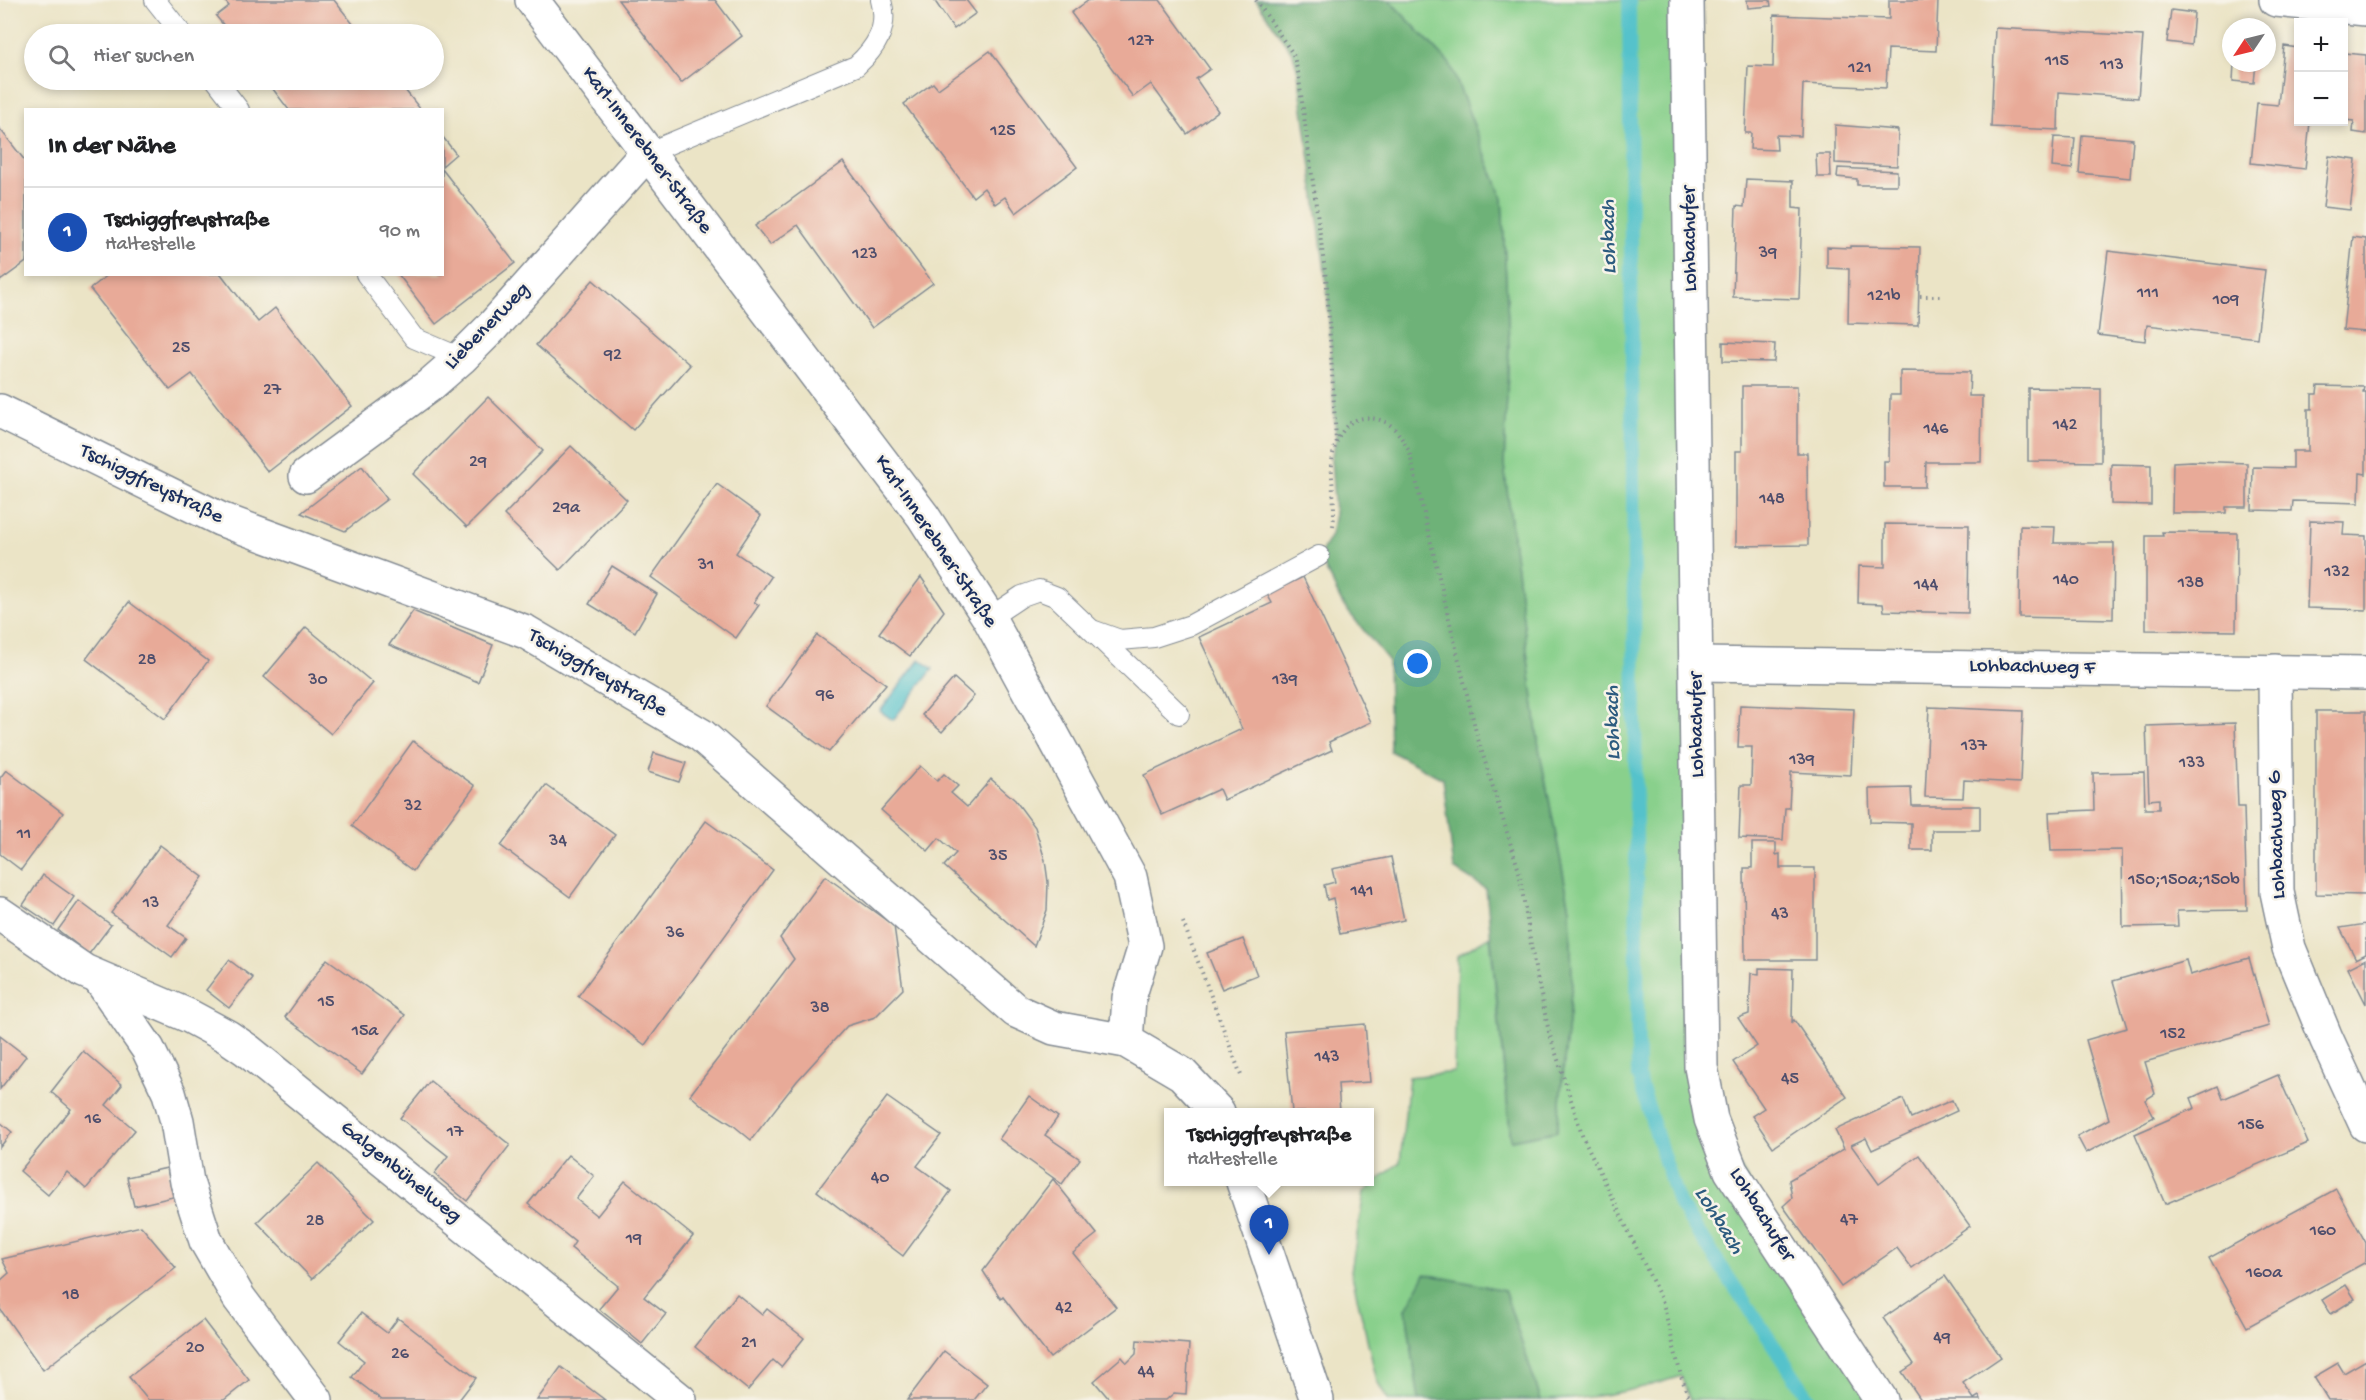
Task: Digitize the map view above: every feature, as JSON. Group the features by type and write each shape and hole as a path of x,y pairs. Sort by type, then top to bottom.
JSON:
{"street":[{"name":"Karl-Innerebner-Straße","path":"532,0 922,516 989,618 1130,876 1145,946 1129,998 1126,1041"},
{"name":"Lohbachufer","path":"1687,0 1701,1067 1711,1119 1731,1171 1881,1400"},
{"path":"2276,0 2366,9"},
{"name":"Liebenerweg","path":"306,476 430,385 461,358 492,327 647,153"},
{"name":"Tschiggfreystraße","path":"0,411 220,519 526,632 701,735 1016,1011 1054,1028 1126,1041"},
{"name":"Lohbachweg F","path":"1697,664 2366,673"},
{"name":"Lohbachweg G","path":"2275,671 2277,892 2289,948 2325,1038 2366,1125"},
{"name":"Galgenbühelweg","path":"0,914 68,962 99,978 189,1016 247,1050 680,1400"},
{"name":"Galgenbühelweg","path":"99,978 148,1048 169,1093 177,1121 188,1182 206,1241 239,1298 316,1400"},
{"path":"1126,1041 1182,1074 1213,1108"},
{"path":"1244,1186 1317,1400"}],"lane":[{"path":"155,0 174,24"},
{"path":"647,153 856,66 874,50 882,28 881,0"},
{"path":"224,90 237,108"},
{"path":"368,276 414,338 461,358"},
{"path":"1092,630 1120,640 1154,637 1191,625 1319,556"},
{"path":"989,618 1022,596 1039,590 1057,597 1179,714"}],"path":[{"path":"1256,0 1293,54 1298,72 1328,286 1336,440 1331,459 1335,513 1331,535 1319,556"},
{"path":"1920,296 1941,296"},
{"path":"1336,440 1349,423 1365,417 1383,419 1397,430 1409,451 1477,736 1519,871 1534,963 1549,1032 1583,1137 1662,1303 1681,1376 1690,1400"}],"green space":[{"path":"1256,0 1389,0 1450,64 1502,198 1509,344 1504,465 1539,748 1570,909 1572,983 1557,1131 1511,1140 1486,889 1454,869 1443,779 1390,751 1388,660 1343,605 1319,556 1331,535 1335,513 1331,459 1336,440 1327,286 1298,72 1293,54"},
{"path":"1389,0 1687,0 1711,1119 1881,1400 1690,1400 1681,1376 1612,1394 1541,1400 1504,1290 1406,1309 1419,1400 1388,1400 1377,1381 1351,1271 1364,1192 1400,1162 1409,1077 1454,1072 1457,956 1490,936 1511,1140 1557,1131 1572,983 1570,909 1539,748 1504,465 1509,344 1502,198 1450,64"},
{"path":"1425,1274 1504,1290 1541,1400 1419,1400 1406,1309"}],"water":[{"path":"920,659 933,669 893,720 880,711"}],"building":[{"path":"224,0 334,0 353,24 223,24 216,16 229,6"},
{"path":"618,0 715,0 742,36 681,83"},
{"path":"934,0 966,0 976,13 954,29"},
{"path":"1089,0 1160,0 1210,69 1196,79 1218,111 1187,134 1151,84 1133,97 1071,13"},
{"path":"1747,0 1770,0 1771,6 1748,8"},
{"path":"1889,0 1938,0 1936,51 1888,49 1886,88 1803,84 1801,136 1776,135 1777,150 1750,149 1751,133 1745,133 1748,66 1773,67 1774,15 1889,19"},
{"path":"2171,10 2194,13 2191,45 2167,42"},
{"path":"1995,28 2143,36 2138,98 2059,92 2058,130 1991,127"},
{"path":"2284,46 2294,47 2294,126 2310,126 2305,169 2251,163 2257,103 2278,105"},
{"path":"990,51 1077,167 1016,213 1005,197 995,204 984,188 973,197 904,104 933,83 938,89"},
{"path":"2348,53 2366,55 2366,134 2353,132 2354,121 2348,120"},
{"path":"2234,72 2255,72 2254,83 2233,81"},
{"path":"274,90 405,90 419,108 287,108"},
{"path":"1835,125 1898,130 1897,166 1835,163"},
{"path":"0,129 24,159 24,263 0,281"},
{"path":"2082,135 2133,139 2130,178 2079,173"},
{"path":"2054,137 2075,138 2072,169 2052,167"},
{"path":"444,139 456,154 444,164"},
{"path":"1816,154 1830,154 1831,177 1817,177"},
{"path":"2329,156 2356,160 2350,210 2323,207"},
{"path":"843,162 933,283 872,328 798,225 770,245 755,226"},
{"path":"1838,168 1897,171 1897,185 1857,185 1857,179 1837,177"},
{"path":"444,172 515,263 436,324 400,276 444,276"},
{"path":"1746,179 1793,181 1793,208 1802,209 1799,299 1733,297 1736,206 1744,207"},
{"path":"2353,237 2366,239 2366,332 2343,330"},
{"path":"1850,246 1920,247 1918,325 1848,323 1849,269 1827,268 1827,247 1850,248"},
{"path":"2108,251 2265,270 2257,338 2147,325 2145,341 2098,335"},
{"path":"106,276 223,276 258,322 275,308 352,406 268,472 192,374 170,390 90,289"},
{"path":"593,280 690,365 633,430 536,345"},
{"path":"1723,342 1775,344 1774,362 1723,361"},
{"path":"1900,371 1970,372 1969,396 1982,396 1981,462 1926,462 1925,487 1884,487 1884,461 1889,461 1890,395 1900,395"},
{"path":"1742,386 1797,386 1797,453 1807,453 1808,545 1736,546 1736,451 1742,451"},
{"path":"2318,386 2364,387 2363,392 2366,392 2366,474 2360,473 2359,503 2293,501 2292,511 2252,510 2253,467 2293,468 2293,451 2308,451 2308,409 2312,409 2312,394 2317,394"},
{"path":"2028,388 2101,389 2101,462 2028,461"},
{"path":"488,397 543,451 467,527 413,474"},
{"path":"571,446 627,500 560,570 504,515"},
{"path":"2173,462 2247,463 2247,507 2226,507 2226,513 2172,513"},
{"path":"2111,464 2151,465 2151,505 2111,504"},
{"path":"362,466 387,499 345,531 301,513"},
{"path":"717,484 761,516 736,553 771,577 754,602 759,605 736,638 651,577"},
{"path":"2310,521 2344,522 2343,535 2366,536 2366,610 2307,608"},
{"path":"1885,524 1969,525 1968,613 1884,611 1883,604 1858,603 1859,566 1885,567"},
{"path":"2020,526 2055,527 2054,543 2114,543 2113,619 2019,617"},
{"path":"2162,532 2237,533 2236,631 2146,630 2146,536 2163,536"},
{"path":"612,566 657,594 635,632 589,604"},
{"path":"921,577 944,611 910,656 879,633"},
{"path":"1303,577 1371,722 1329,742 1332,750 1224,800 1219,789 1162,815 1144,775 1242,729 1199,637 1272,603 1267,594"},
{"path":"129,602 208,661 165,719 86,659"},
{"path":"413,611 493,645 478,682 389,645"},
{"path":"306,627 373,683 331,734 264,677"},
{"path":"817,635 886,684 829,752 766,706"},
{"path":"954,678 974,696 942,732 922,715"},
{"path":"1740,705 1854,709 1851,775 1791,772 1789,808 1785,808 1783,840 1739,838 1741,785 1751,785 1752,747 1738,747"},
{"path":"1929,707 2023,711 2020,783 1964,780 1963,798 1925,797"},
{"path":"2316,711 2366,711 2366,895 2316,894"},
{"path":"2235,723 2238,807 2244,807 2247,910 2177,911 2178,926 2123,927 2122,850 2051,851 2049,812 2094,810 2093,773 2144,772 2145,809 2159,809 2159,799 2149,800 2146,726"},
{"path":"413,741 475,786 413,871 352,826"},
{"path":"654,753 686,763 679,782 648,772"},
{"path":"920,766 937,781 944,774 958,786 951,793 967,807 991,779 1015,800 1035,827 1045,860 1048,882 1047,910 1034,946 944,866 956,853 939,838 928,851 881,810"},
{"path":"6,770 63,813 21,870 0,854 0,778"},
{"path":"546,785 615,835 570,897 501,846"},
{"path":"1911,788 1912,806 1980,806 1980,830 1932,830 1932,850 1911,850 1911,823 1870,822 1869,789"},
{"path":"706,821 773,870 645,1045 578,996"},
{"path":"1752,843 1776,843 1776,855 1780,854 1780,868 1815,868 1815,960 1745,960 1744,868 1752,868"},
{"path":"160,845 203,877 168,925 186,938 172,957 111,913"},
{"path":"1391,857 1404,920 1340,934 1333,898 1327,900 1324,885 1335,882 1332,869"},
{"path":"43,875 74,897 54,926 23,905"},
{"path":"825,876 894,926 903,989 875,1017 847,1026 797,1081 751,1140 690,1095 794,959 780,938"},
{"path":"79,901 111,925 89,954 58,930"},
{"path":"2366,924 2366,954 2356,959 2340,928"},
{"path":"1243,939 1257,975 1222,989 1207,953"},
{"path":"2249,958 2269,1026 2145,1062 2155,1094 2145,1100 2154,1117 2086,1153 2077,1136 2109,1119 2086,1040 2127,1028 2113,981 2186,960 2190,975"},
{"path":"327,959 405,1015 362,1074 285,1017"},
{"path":"2366,959 2366,1004 2348,968"},
{"path":"229,960 253,978 229,1008 206,990"},
{"path":"1759,968 1793,969 1792,1022 1794,1020 1847,1097 1773,1147 1752,1116 1764,1108 1733,1062 1757,1046 1738,1018 1749,1014 1751,973 1759,974"},
{"path":"1365,1024 1370,1082 1338,1084 1340,1108 1292,1108 1284,1031"},
{"path":"0,1036 26,1056 0,1089"},
{"path":"83,1051 122,1085 106,1105 135,1130 86,1189 67,1172 48,1195 20,1171 71,1109 51,1092"},
{"path":"2278,1075 2308,1143 2165,1204 2135,1134 2195,1108 2191,1098 2218,1086 2223,1099"},
{"path":"430,1081 510,1145 467,1201 434,1174 448,1156 400,1118"},
{"path":"1029,1096 1058,1117 1045,1135 1080,1159 1062,1184 999,1139"},
{"path":"887,1097 941,1135 917,1166 951,1191 903,1256 817,1191"},
{"path":"1903,1099 1911,1118 1952,1100 1957,1111 1872,1150 1866,1138 1851,1145 1879,1184 1919,1155 1970,1226 1912,1268 1897,1248 1841,1287 1783,1206 1792,1198 1789,1180 1844,1149 1835,1130"},
{"path":"0,1122 12,1132 0,1147"},
{"path":"568,1155 594,1176 576,1199 597,1216 625,1181 693,1236 644,1297 666,1314 642,1344 599,1309 618,1286 571,1248 575,1242 528,1204"},
{"path":"318,1163 374,1220 312,1279 257,1222"},
{"path":"167,1168 173,1197 134,1206 127,1177"},
{"path":"1053,1179 1097,1234 1073,1253 1116,1307 1050,1358 1003,1297 1001,1299 983,1271"},
{"path":"2336,1189 2366,1243 2366,1262 2247,1327 2209,1258"},
{"path":"141,1226 176,1268 43,1370 0,1309 0,1281 9,1273 2,1259"},
{"path":"1945,1276 2001,1357 1963,1383 1974,1399 1979,1396 1981,1400 1921,1400 1902,1372 1914,1364 1883,1318"},
{"path":"2346,1285 2355,1299 2331,1314 2322,1300"},
{"path":"737,1294 762,1315 767,1309 804,1338 781,1367 773,1360 748,1390 695,1347"},
{"path":"361,1313 387,1333 398,1318 476,1378 459,1400 382,1400 352,1377 364,1361 339,1341"},
{"path":"203,1320 249,1380 224,1400 148,1400 129,1377"},
{"path":"1137,1340 1189,1344 1186,1394 1174,1393 1166,1400 1110,1400 1094,1381 1122,1357 1127,1363 1136,1354"},
{"path":"944,1351 987,1384 974,1400 907,1400"},
{"path":"2366,1360 2366,1400 2328,1400 2314,1377 2338,1363 2344,1373"},
{"path":"561,1367 605,1400 537,1400"}],"waterway":[{"name":"Lohbach","path":"1629,0 1638,1076 1678,1202 1810,1400"}],"place":[{"name":"Tschiggfreystraße","path":"1269,1255"}]}
